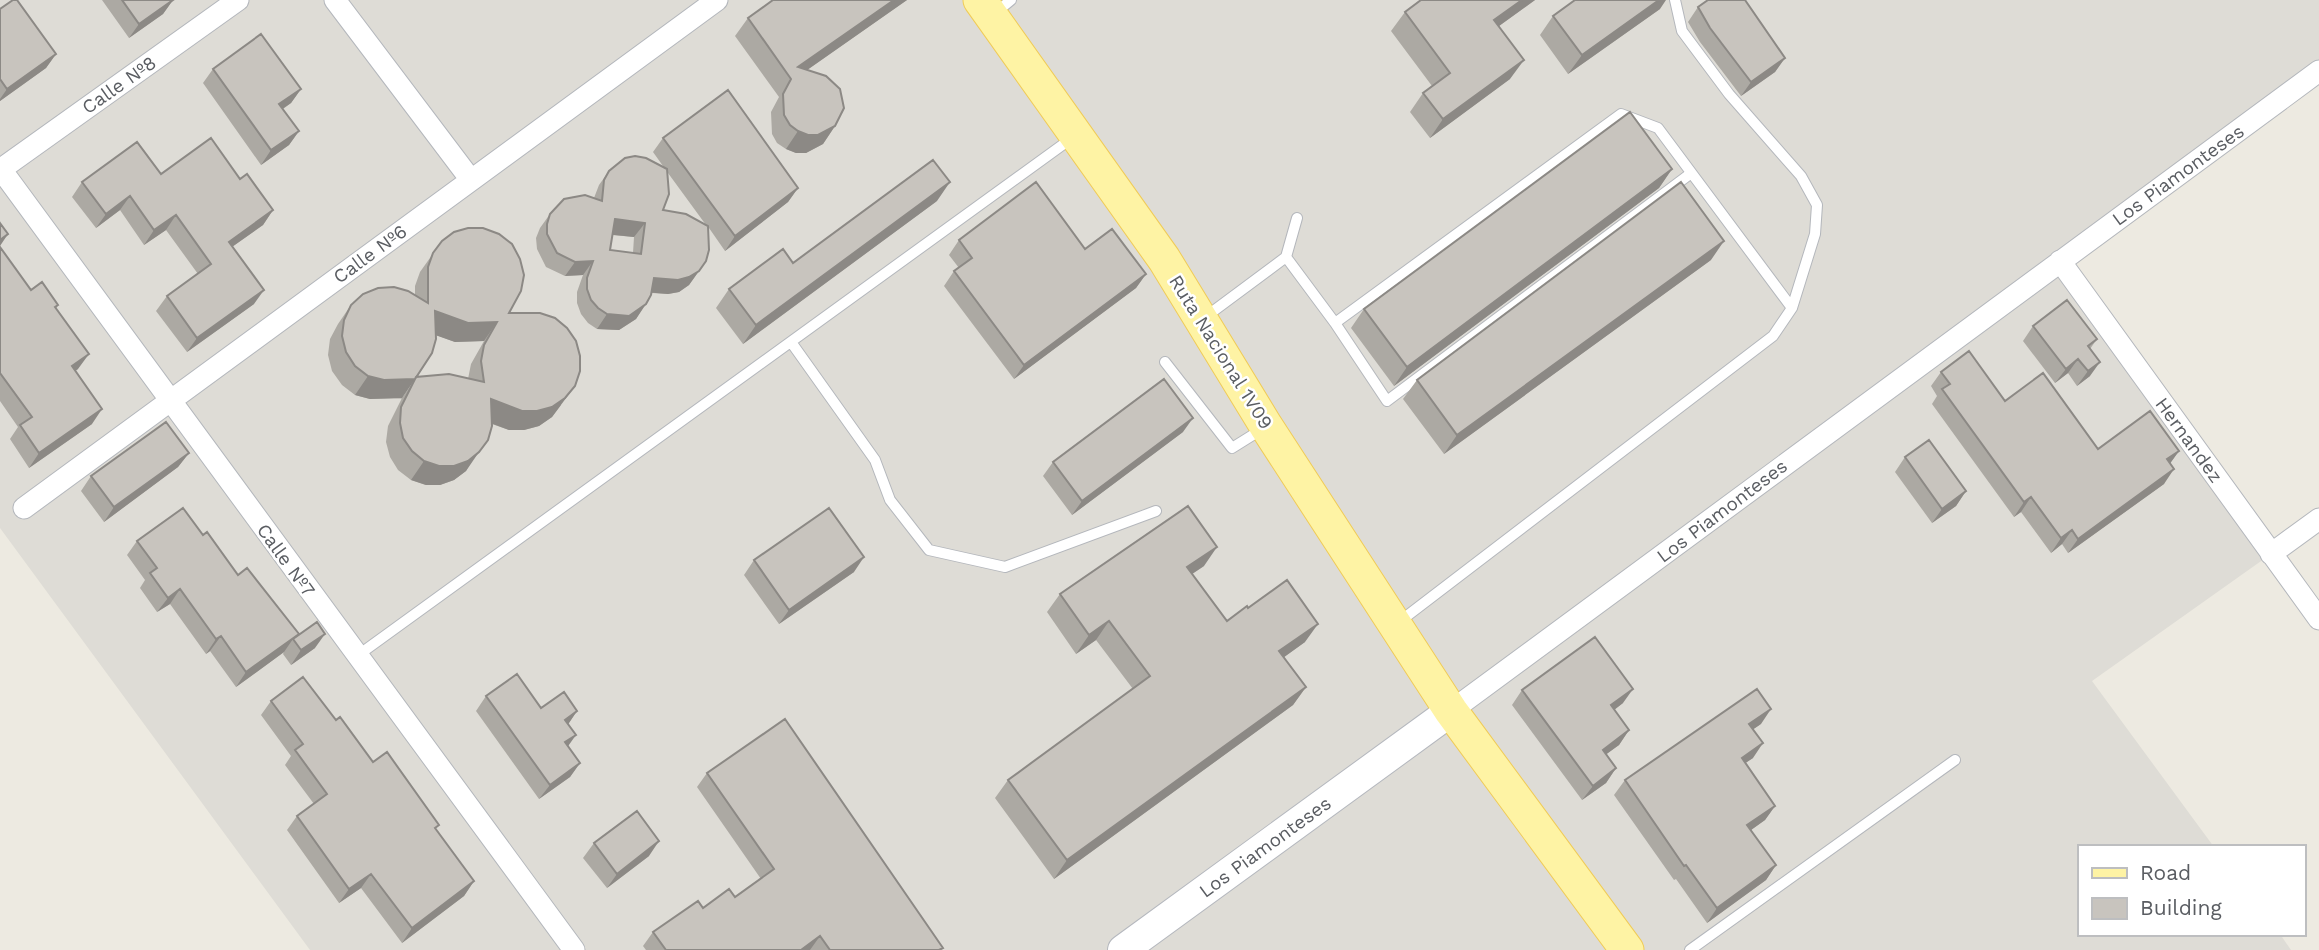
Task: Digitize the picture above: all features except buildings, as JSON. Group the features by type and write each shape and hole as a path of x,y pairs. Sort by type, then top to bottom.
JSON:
{"main road":[{"name":"Ruta Nacional 1V09","path":"994,5 1077,135 1164,259 1266,426 1451,711 1627,950"},
{"name":"Los Piamonteses","path":"1123,950 1451,711"}],"street":[{"name":"Calle Nº8","path":"0,169 238,0"},
{"path":"335,0 471,180"},
{"name":"Calle Nº6","path":"24,508 717,0"},
{"name":"Los Piamonteses","path":"1451,711 2319,71"},
{"name":"Calle Nº7","path":"0,169 574,950"},
{"name":"Hernandez","path":"2060,261 2319,619"},
{"path":"2271,554 2319,519"}],"lane":[{"path":"1394,625 1720,379 1773,336 1793,308 1815,234 1817,205 1801,176 1729,94 1682,31 1675,0"},
{"path":"1335,323 1621,114 1658,128 1793,308"},
{"path":"357,656 1077,135"},
{"path":"1286,257 1388,401 1690,174"},
{"path":"1202,320 1286,257 1297,218"},
{"path":"791,342 875,460 890,500 929,550 1005,568 1156,511"},
{"path":"1165,362 1232,448 1266,426"},
{"path":"1690,950 1955,760"}],"shaded area":[{"path":"0,0 2319,0 2319,71 2060,261 2271,554 2092,681 2213,845 2078,845 2078,936 2281,936 2291,950 310,950 0,528"}]}
